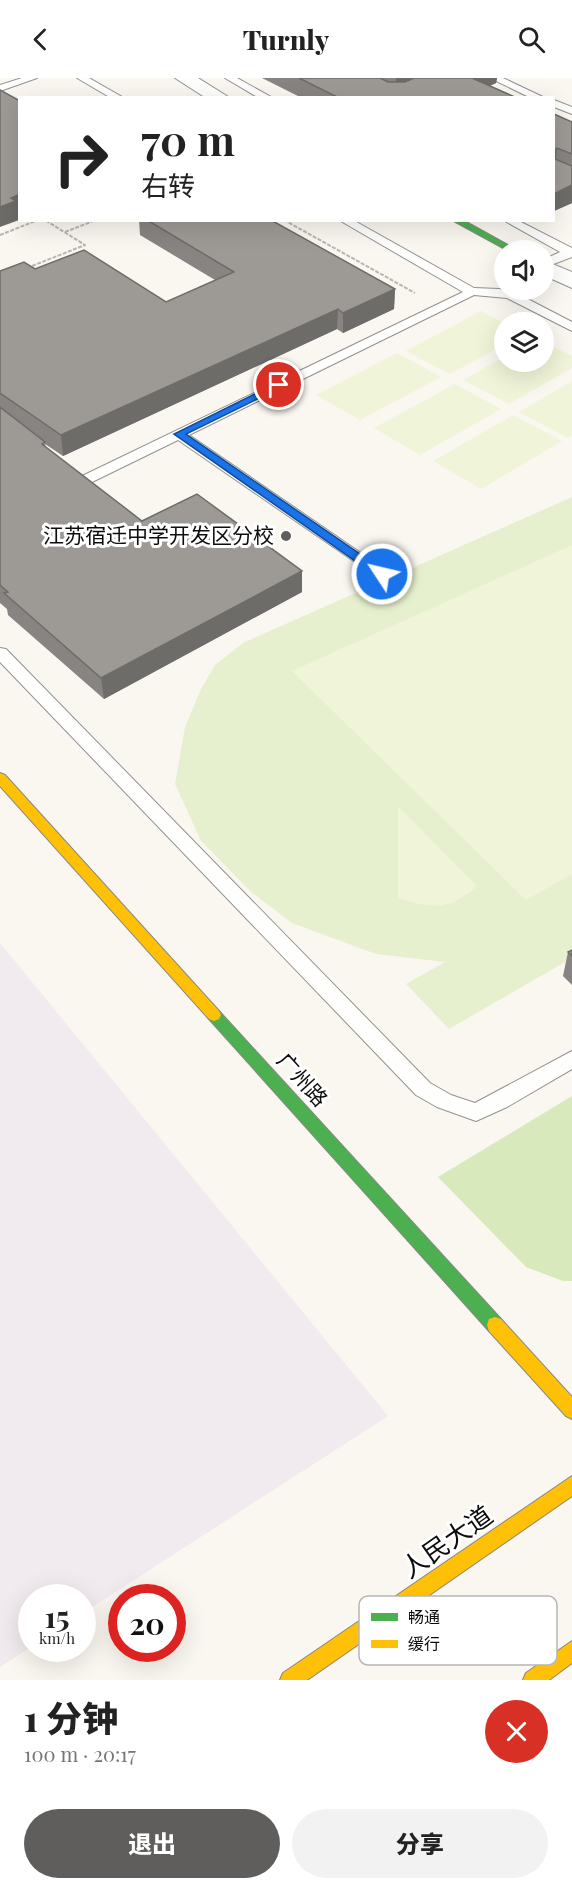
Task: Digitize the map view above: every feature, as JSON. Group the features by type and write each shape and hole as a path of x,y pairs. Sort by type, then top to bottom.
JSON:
{"main road":[{"path":"460,222 494,240"},
{"name":"广州路","path":"0,778 572,1410"},
{"name":"人民大道","path":"411,1596 572,1485"},
{"name":"人民大道","path":"290,1680 359,1632"},
{"path":"557,1662 572,1651"},
{"path":"533,1680 553,1665"}],"street":[{"path":"184,78 217,96"},
{"path":"554,271 572,281"}],"lane":[{"path":"0,88 32,78"},
{"path":"82,78 114,96"},
{"path":"230,78 264,96"},
{"path":"495,78 536,96"},
{"path":"555,103 572,111"},
{"path":"348,222 472,292"},
{"path":"512,222 571,252"},
{"path":"554,260 571,252"},
{"path":"83,481 439,306 472,292 489,289 511,294 572,327"},
{"path":"179,434 382,574"},
{"path":"0,653 423,1089 444,1101 476,1112 500,1101 572,1059"}],"path":[{"path":"0,235 33,222"},
{"path":"21,270 85,245 48,222"},
{"path":"64,232 91,222"},
{"path":"288,222 439,306"}],"shaded area":[{"path":"0,943 388,1416 128,1584 108,1584 108,1597 96,1605 96,1584 18,1584 18,1655 0,1667"}],"green space":[{"path":"481,311 494,318 494,350 450,374 406,351"},
{"path":"554,347 572,356 572,368 509,404 463,380 494,363 494,372 554,372"},
{"path":"397,353 441,377 360,420 316,395"},
{"path":"572,381 572,435 568,438 519,412"},
{"path":"455,384 501,409 420,455 374,428"},
{"path":"513,415 562,441 481,489 433,461"},
{"path":"572,497 572,958 449,1029 406,984 445,962 376,954 292,923 251,892 201,841 175,784 185,727 201,689 215,665 243,643"},
{"path":"572,545 572,874 526,900 292,671"},
{"path":"398,806 477,886 458,900 440,906 398,898"},
{"path":"572,1096 572,1281 563,1281 526,1267 438,1177"}],"building":[{"path":"299,78 380,78 388,82 405,82 414,78 472,78 512,96 335,96"},
{"path":"0,90 18,100 18,195 11,198 16,201 0,207"},
{"path":"555,114 572,122 572,154 557,148 555,149"},
{"path":"555,159 572,166 572,185 555,194"},
{"path":"150,222 275,222 395,289 343,313 338,309 61,435 0,393 0,271 24,262 35,269 84,250 166,302 234,272"},
{"path":"0,407 45,442 42,444 142,521 197,494 302,571 101,678 4,593 8,592 0,585"}],"traffic: fast":[{"path":"460,222 494,240"},
{"path":"214,1015 495,1325"}],"traffic: slow":[{"path":"0,778 214,1015"},
{"path":"495,1325 572,1410"},
{"path":"411,1596 572,1485"},
{"path":"290,1680 359,1632"},
{"path":"557,1662 572,1651"},
{"path":"533,1680 553,1665"}],"place":[{"name":"江苏宿迁中学开发区分校","path":"286,536"}],"route":[{"path":"279,385 179,434 382,574"}]}
